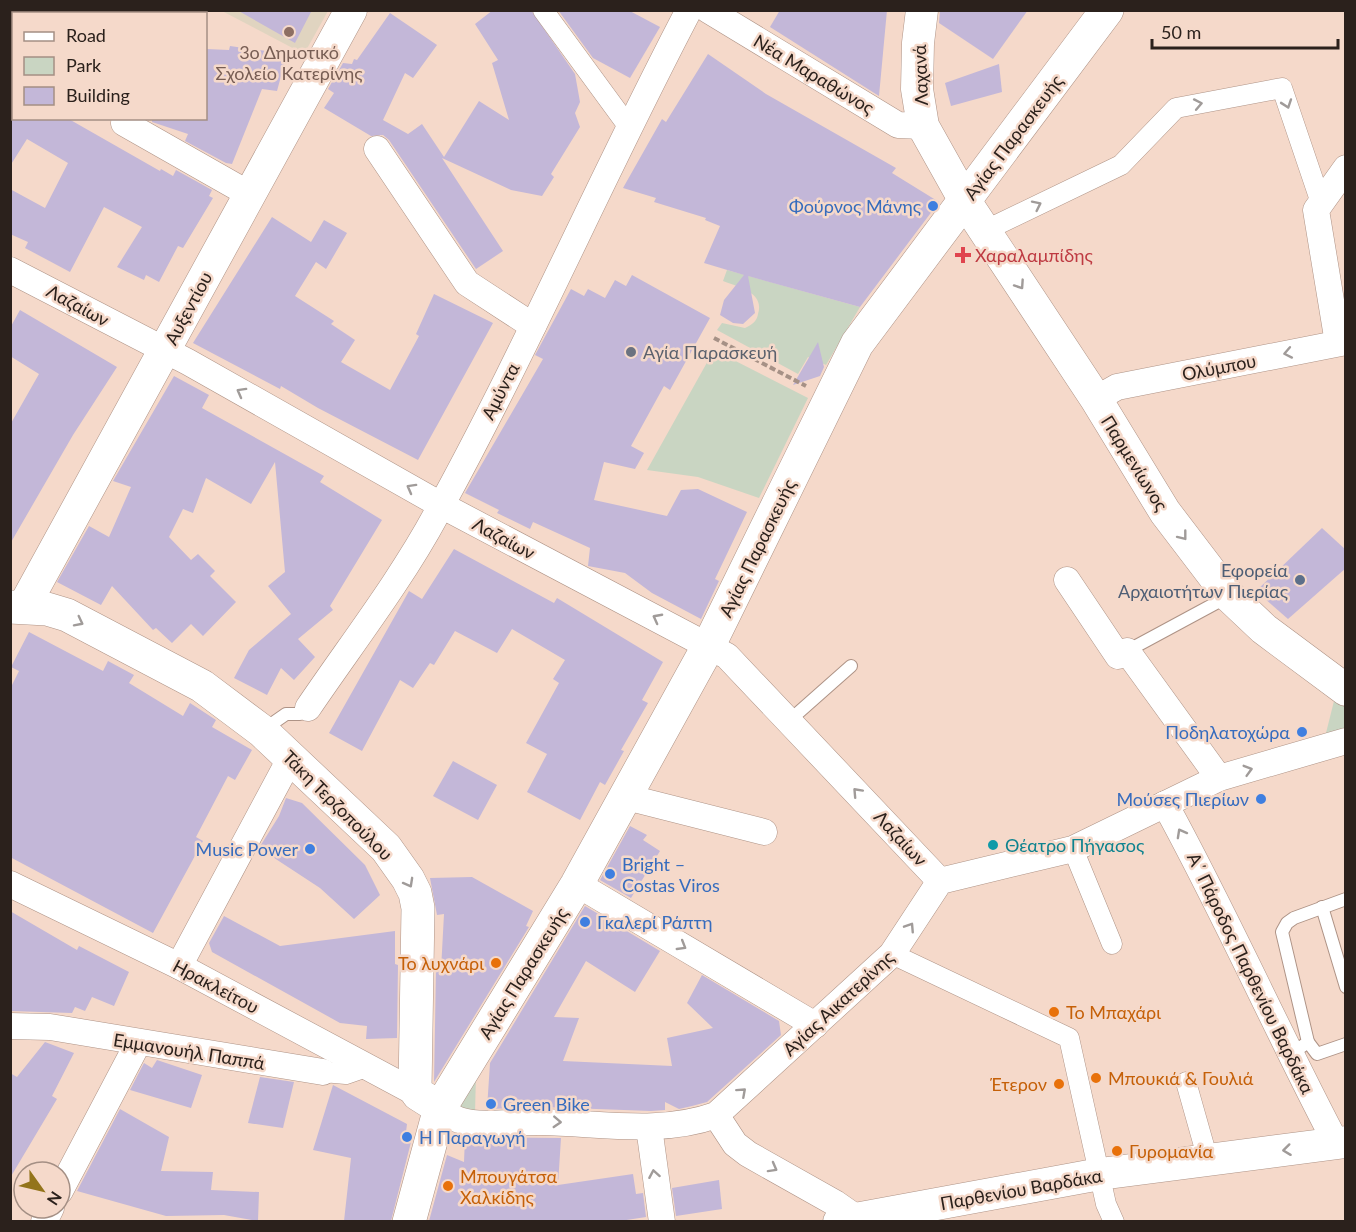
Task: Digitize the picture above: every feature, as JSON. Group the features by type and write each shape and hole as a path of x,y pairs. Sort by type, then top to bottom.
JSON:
{"main road":[{"name":"Αγίας Παρασκευής","path":"429,1101 577,884 709,645 857,344 1107,10"},
{"name":"Τάκη Τερζοπούλου","path":"15,615 67,615 202,686 262,731 386,848 415,893 418,908 415,1083 429,1101 409,1221"}],"street":[{"name":"Αυξεντίου","path":"15,615 165,351 351,10"},
{"path":"543,10 628,126"},
{"name":"Αμύντα","path":"309,708 428,530 533,326 628,126 689,10"},
{"name":"Νέα Μαραθώνος","path":"708,10 898,125 923,126"},
{"name":"Λαχανά","path":"922,10 918,43 917,89 923,126 965,201"},
{"path":"984,231 1121,165 1176,108 1282,88 1321,203"},
{"path":"124,123 249,194"},
{"path":"377,149 467,283 533,326"},
{"path":"1342,342 1316,210 1346,168"},
{"name":"Παρμενίωνος","path":"965,201 1096,399 1165,512 1229,596 1264,629 1345,688"},
{"name":"Λαζαίων","path":"10,270 165,351 441,505 727,656 940,881"},
{"name":"Ολύμπου","path":"1096,399 1117,387 1342,342"},
{"path":"1067,580 1118,656 1126,651 1219,778"},
{"path":"940,881 1073,849 1219,778 1346,741"},
{"path":"178,966 291,757"},
{"path":"626,796 764,832"},
{"name":"Α΄ Πάροδος Παρθενίου Βαρδάκα","path":"1165,804 1299,1048 1341,1143"},
{"path":"1073,849 1112,944"},
{"name":"Αγίας Αικατερίνης","path":"429,1101 458,1120 480,1123 541,1121 649,1127 693,1124 716,1115 892,954 940,881"},
{"name":"Ηρακλείτου","path":"10,884 178,966 429,1101"},
{"path":"577,884 815,1025"},
{"path":"892,954 1069,1038 1106,1204 1114,1221"},
{"name":"Εμμανουήλ Παππά","path":"10,1026 50,1027 322,1072 346,1074 366,1067"},
{"path":"72,1168 138,1043"},
{"path":"1186,1083 1208,1160"},
{"path":"716,1115 735,1144 748,1154 835,1203 852,1221"},
{"path":"649,1127 662,1221"},
{"name":"Παρθενίου Βαρδάκα","path":"852,1221 1101,1174 1341,1143"}],"lane":[{"path":"1126,651 1229,596"},
{"path":"790,720 851,666"},
{"name":"Αμύντα","path":"262,731 286,714 300,714 309,708"},
{"path":"1346,899 1294,918 1287,923 1282,932 1299,1048 1317,1054 1346,1044"},
{"path":"1322,908 1346,987"}],"path":[{"path":"714,338 830,399"}],"shaded area":[{"name":"3ο Δημοτικό Σχολείο Κατερίνης","path":"222,11 328,11 304,54"}],"green space":[{"path":"727,270 860,307 826,365 808,357 798,374 717,330 722,323 745,328 757,319 758,314 758,300 754,295 743,288 723,281"},
{"path":"714,350 808,398 759,498 698,477 647,470"},
{"path":"1335,697 1345,704 1345,731 1325,737"},
{"path":"476,1073 475,1114 458,1106"}],"building":[{"path":"237,10 312,10 295,43"},
{"path":"493,10 531,10 575,74 580,102 575,113 580,127 551,174 554,177 542,196 511,190 442,158 503,251 476,269 389,140 383,135 371,136 324,108 334,93 328,89 343,63 352,64 354,59 357,60 390,13 437,45 413,78 405,73 383,120 408,134 422,124 444,157 479,101 509,120 492,63 498,60 475,24"},
{"path":"558,10 628,10 660,27 630,78 593,58"},
{"path":"780,10 887,10 879,96 770,27"},
{"path":"940,10 1028,10 993,59 939,23"},
{"path":"230,46 287,54 277,91 262,89 232,164 185,141 188,134 152,122 152,120 207,120 207,49 229,50"},
{"path":"708,54 766,94 896,168 892,173 939,202 860,307 748,276 755,313 743,324 733,323 720,315 724,300 744,275 704,263 720,226 705,220 706,218 654,202 656,198 623,188 662,119 666,122"},
{"path":"999,64 1002,92 951,106 945,83"},
{"path":"10,118 12,120 71,120 160,171 161,169 173,176 176,170 212,190 209,196 213,198 183,248 178,246 159,282 146,275 144,280 117,267 142,227 104,207 70,272 25,248 28,242 10,234 10,189 45,208 68,163 27,139 10,166"},
{"path":"272,217 311,242 324,220 347,233 326,269 316,262 295,296 334,321 331,324 355,340 341,362 390,390 419,336 416,334 434,294 493,323 418,460 281,386 280,389 193,343"},
{"path":"632,275 710,318 670,390 664,386 631,446 644,453 635,469 604,462 594,500 667,516 681,490 698,489 747,512 715,579 719,581 701,619 652,593 625,573 588,566 590,548 533,522 530,529 497,513 499,510 465,493 543,359 535,355 571,289 584,296 588,289 605,298 615,280 626,286"},
{"path":"20,310 117,367 73,435 10,544 10,425 39,374 10,356 10,328"},
{"path":"818,342 824,367 820,376 793,385"},
{"path":"174,376 209,395 202,408 324,476 320,482 382,520 330,606 333,610 298,639 315,657 294,680 281,668 267,695 234,678 249,650 291,614 268,586 285,572 275,462 251,504 206,478 193,513 183,509 169,537 191,560 198,554 215,571 210,576 236,602 203,636 191,624 172,643 156,628 153,630 112,586 101,605 57,582 89,526 109,537 131,487 113,481"},
{"name":"Εφορεία Αρχαιοτήτων Πιερίας","path":"1322,528 1346,550 1346,568 1288,619 1256,591"},
{"path":"454,549 554,603 557,598 663,662 642,700 648,703 621,750 624,751 605,785 600,782 580,820 527,792 547,754 526,743 559,683 553,679 565,660 512,629 497,653 455,631 434,665 430,663 413,688 400,680 362,751 329,733 409,591 422,599"},
{"path":"29,632 103,671 108,661 134,675 129,683 183,716 190,703 216,720 212,727 252,750 235,780 228,776 196,837 203,841 153,933 10,857 10,689 19,671 11,667"},
{"path":"453,761 497,785 478,820 433,796"},
{"path":"286,798 302,803 365,865 380,895 354,919 320,888 259,848 279,816"},
{"path":"630,826 647,835 643,840 660,851 631,898 600,880"},
{"path":"472,877 533,911 526,926 529,927 434,1082 436,969 441,970 444,914 437,915 430,878"},
{"path":"585,906 660,951 635,992 586,961 554,1017 579,1018 563,1061 672,1066 667,1038 713,1028 687,1003 702,975 779,1021 781,1035 707,1102 692,1106 679,1109 665,1102 665,1110 651,1111 542,1107 487,1109 490,1063"},
{"path":"10,911 77,950 79,946 129,972 114,1006 92,997 85,1011 75,1007 72,1013 10,1011"},
{"path":"224,916 280,946 395,931 395,964 398,965 397,1038 366,1039 367,1026 340,1023 212,952 209,943"},
{"path":"45,1042 74,1053 52,1096 57,1099 21,1160 12,1160 10,1178 10,1073 17,1077"},
{"path":"157,1060 202,1075 191,1108 130,1090 144,1063 152,1068"},
{"path":"260,1077 294,1082 283,1128 248,1123"},
{"path":"333,1085 407,1124 405,1140 411,1142 391,1221 344,1221 351,1158 313,1150"},
{"path":"120,1109 169,1137 161,1171 213,1172 211,1190 259,1192 258,1221 224,1215 166,1216 77,1191"},
{"path":"465,1137 561,1138 558,1185 633,1174 636,1194 643,1193 646,1217 620,1221 429,1221 447,1155 464,1162"},
{"path":"719,1180 722,1209 676,1216 672,1188"}],"place":[{"name":"3ο Δημοτικό Σχολείο Κατερίνης","path":"289,32"},
{"name":"Φούρνος Μάνης","path":"933,206"},
{"name":"Χαραλαμπίδης","path":"963,255"},
{"name":"Αγία Παρασκευή","path":"631,352"},
{"name":"Εφορεία Αρχαιοτήτων Πιερίας","path":"1300,580"},
{"name":"Ποδηλατοχώρα","path":"1302,732"},
{"name":"Μούσες Πιερίων","path":"1261,799"},
{"name":"Θέατρο Πήγασος","path":"993,845"},
{"name":"Music Power","path":"310,849"},
{"name":"Bright – Costas Viros","path":"610,874"},
{"name":"Γκαλερί Ράπτη","path":"585,922"},
{"name":"Το λυχνάρι","path":"496,963"},
{"name":"Το Μπαχάρι","path":"1054,1012"},
{"name":"Μπουκιά & Γουλιά","path":"1096,1078"},
{"name":"Έτερον","path":"1059,1084"},
{"name":"Green Bike","path":"491,1104"},
{"name":"Η Παραγωγή","path":"407,1137"},
{"name":"Γυρομανία","path":"1117,1151"},
{"name":"Μπουγάτσα Χαλκίδης","path":"448,1186"}]}
